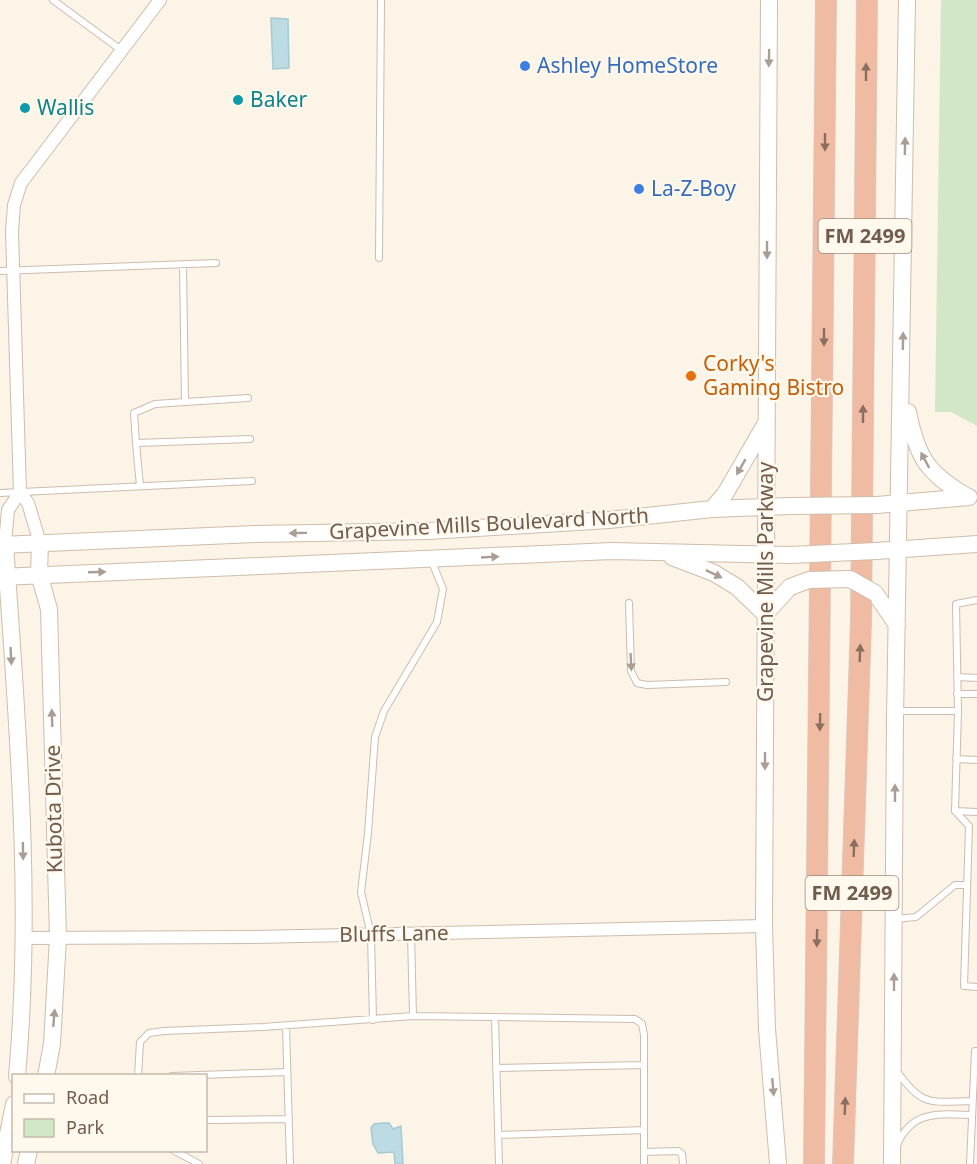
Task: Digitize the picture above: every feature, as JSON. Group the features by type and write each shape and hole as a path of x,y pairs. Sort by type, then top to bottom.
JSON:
{"highway":[{"name":"FM 2499","path":"814,1164 826,0"},
{"name":"FM 2499","path":"843,1164 861,621 867,0"}],"main road":[{"name":"Grapevine Mills Parkway","path":"769,0 764,926 767,1029 778,1164"},
{"path":"892,1160 897,625 901,504 907,0"},
{"path":"902,382 912,430 925,464 940,481 972,498"},
{"path":"712,509 724,494 767,423"},
{"name":"Grapevine Mills Boulevard North","path":"2,544 255,534 429,531 609,520 712,509 901,504 972,498"},
{"path":"429,531 431,559"},
{"name":"Kubota Drive","path":"40,543 39,574 49,609 58,938 53,1032 46,1074"},
{"name":"Kubota Drive","path":"2,544 21,781 23,938 22,1020 18,1074"},
{"name":"Grapevine Mills Boulevard North","path":"4,577 612,551 790,555 977,544"},
{"path":"660,552 714,573 737,587 765,614 790,587 809,580 850,579 875,593 897,625"},
{"path":"2,1164 12,1114"}],"street":[{"path":"40,543 28,503 20,492 13,214 21,183 160,0"},
{"path":"2,544 8,510 20,492"},
{"name":"Bluffs Lane","path":"23,938 371,935 764,926"}],"lane":[{"path":"53,0 122,51"},
{"path":"380,258 381,0"},
{"path":"0,271 216,263"},
{"path":"183,265 185,402"},
{"path":"140,486 134,413 155,404 248,398"},
{"path":"136,443 250,439"},
{"path":"0,493 252,481"},
{"path":"373,1020 371,935 361,892 369,833 375,736 384,711 437,622 443,589 431,559"},
{"path":"977,600 956,604 958,711 955,811 969,826 963,986 977,987"},
{"path":"629,603 631,671 636,682 647,685 726,682"},
{"path":"957,677 977,678"},
{"path":"957,694 977,694"},
{"path":"896,711 958,711"},
{"path":"956,759 977,760"},
{"path":"955,811 977,812"},
{"path":"895,919 915,917 955,885 967,885"},
{"path":"411,934 413,1016"},
{"path":"138,1074 140,1042 149,1033 286,1026 413,1016 635,1019 642,1024 644,1164"},
{"path":"495,1017 499,1164"},
{"path":"286,1026 290,1164"},
{"path":"970,1164 971,1115 975,1052 977,1051"},
{"path":"496,1068 644,1065"},
{"path":"894,1067 912,1093 923,1099 972,1101"},
{"path":"207,1075 287,1072"},
{"path":"892,1160 904,1129 924,1117 971,1115"},
{"path":"207,1120 289,1119"},
{"path":"498,1135 644,1130"},
{"path":"644,1152 678,1151 682,1154 683,1164"},
{"path":"177,1152 199,1164"}],"green space":[{"path":"941,0 977,0 977,426 951,412 935,412"}],"water":[{"path":"271,18 288,19 289,68 273,69"},
{"path":"389,1123 393,1129 401,1126 403,1164 395,1164 394,1152 378,1153 373,1144 371,1128 374,1124"}],"place":[{"name":"Ashley HomeStore","path":"525,66"},
{"name":"Baker","path":"238,100"},
{"name":"Wallis","path":"25,108"},
{"name":"La-Z-Boy","path":"639,189"},
{"name":"Corky's Gaming Bistro","path":"691,376"}]}
